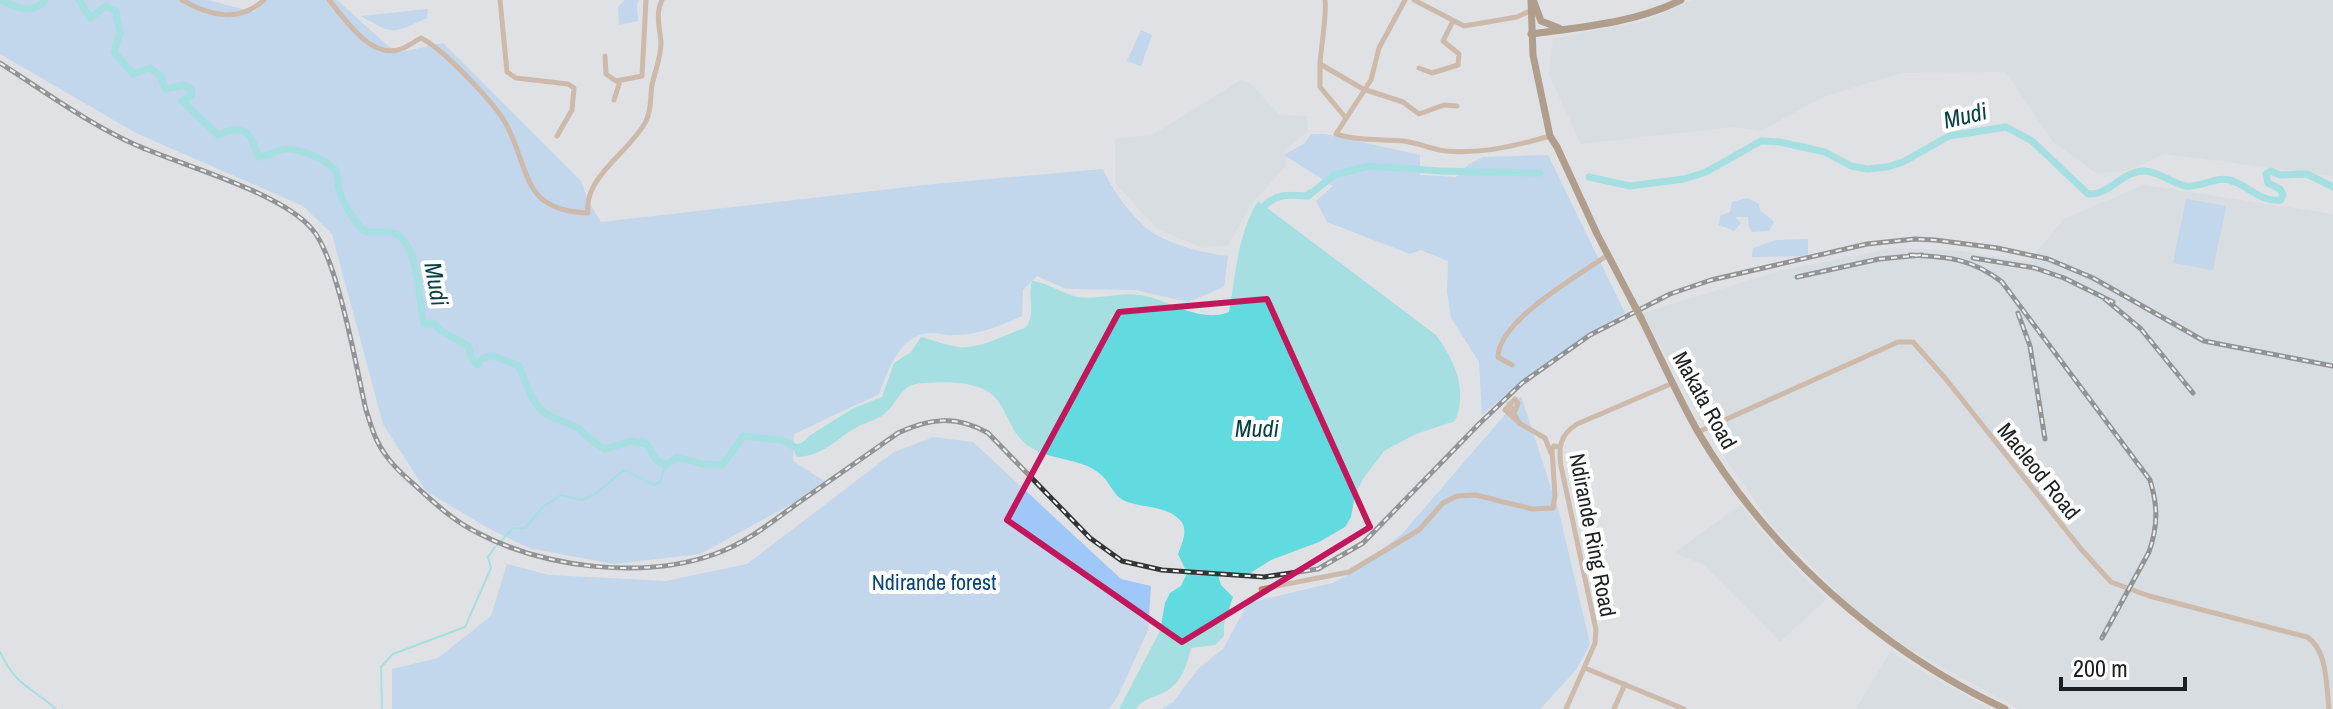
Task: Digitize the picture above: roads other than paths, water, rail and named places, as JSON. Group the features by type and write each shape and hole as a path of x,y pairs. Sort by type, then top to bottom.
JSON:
{"main road":[{"name":"Makata Road","path":"1532,0 1533,55 1550,136 1698,432 1769,529 1830,592 1934,671 2005,709"},
{"path":"1532,0 1544,23 1554,28 1641,16 1681,0"},
{"path":"1531,34 1566,27"},
{"path":"1533,55 1536,43 1553,31"}],"street":[{"path":"182,0 209,11 231,15 247,13 264,0"},
{"path":"329,0 377,48 394,51 421,38 451,60 503,119 524,174 538,194 565,212 588,213 588,201 596,185 614,158 640,132 649,114 651,89 661,50 658,15 662,0"},
{"path":"500,0 506,69 510,74 516,78 568,84 574,88 572,110 557,136"},
{"path":"605,56 606,74 620,81 640,77 643,73 646,0"},
{"path":"1325,0 1320,87 1345,117"},
{"path":"1405,0 1379,48 1374,74 1336,134 1349,138 1407,141 1444,150 1506,148 1550,136"},
{"path":"1414,0 1464,26 1517,17 1530,11"},
{"path":"1419,68 1432,73 1458,65 1459,54 1443,41 1453,21"},
{"path":"1320,64 1363,89 1403,102 1419,114 1444,105 1457,106"},
{"path":"614,100 620,81"},
{"path":"1512,365 1498,357 1503,338 1526,314 1608,255"},
{"name":"Macleod Road","path":"1698,432 1898,342 1913,342 2111,582 2149,596 2307,637 2315,642 2322,655 2329,709"},
{"name":"Ndirande Ring Road","path":"1566,709 1595,643 1596,630 1559,447 1564,435 1577,424 1673,383"},
{"path":"1516,420 1517,400 1514,399 1506,412 1524,428 1545,438 1552,453"},
{"path":"1555,506 1552,453 1554,446 1559,447"},
{"path":"1261,589 1349,572 1419,530 1443,503 1457,496 1476,495 1532,509 1555,506 1569,498"},
{"path":"1585,668 1684,709"},
{"path":"1614,709 1626,684"}],"water":[{"name":"Mudi","path":"1258,201 1436,335 1458,376 1459,409 1455,421 1416,434 1384,451 1363,479 1345,527 1319,542 1271,560 1249,574 1218,575 1221,585 1233,597 1224,624 1224,636 1215,645 1191,648 1177,682 1136,709 1119,709 1160,631 1170,593 1181,586 1187,573 1178,554 1184,528 1174,515 1123,500 1091,468 1035,450 1020,438 991,394 961,383 915,384 880,417 853,429 816,453 797,457 794,451 809,436 854,408 882,397 894,363 911,352 921,337 967,347 984,344 1025,328 1031,312 1032,281 1078,297 1140,295 1195,313 1218,315 1229,312 1241,241"}],"waterway":[{"name":"Mudi","path":"0,0 29,9 45,0"},
{"name":"Mudi","path":"79,0 90,18 106,6 116,11 120,33 114,52 133,74 150,68 161,76 165,89 184,85 192,90 191,96 182,101 218,135 234,130 245,132 258,157 293,149 328,163 337,174 342,199 360,227 371,232 389,232 399,236 407,245 416,271 424,324 434,323 440,330 468,346 477,365 483,358 494,356 519,366 539,408 579,429 605,449 631,441 647,444 656,460 666,465 677,457 702,464 723,465 743,436 782,440 797,448 805,445"},
{"name":"Mudi","path":"1589,177 1630,186 1684,179 1706,172 1761,141 1825,152 1851,166 1867,169 1887,167 1903,162 1949,136 2006,127 2032,141 2088,194 2096,194 2130,174 2145,171 2186,186 2229,180 2273,200 2281,200 2283,194 2268,183 2266,174 2271,171 2280,175 2307,174 2333,187"},
{"name":"Mudi","path":"1308,196 1334,175 1369,166 1540,173"},
{"path":"1259,212 1274,198 1308,196 1310,193"},
{"path":"497,545 513,528 525,528 543,507 561,495 582,500 594,495 624,470 654,485 660,482 666,465"},
{"path":"382,709 381,667 393,654 465,627 491,568 488,557 495,547"},
{"path":"0,652 18,679 56,709"}],"railway":[{"path":"0,63 118,137 255,192 278,203 312,229 338,288 366,410 379,444 392,464 462,524 504,545 563,562 626,568 657,567 715,554 758,532 898,433 921,424 954,421 988,433 1090,538 1122,561 1162,570 1264,577 1318,569 1363,543 1522,383 1590,335 1670,294 1711,280 1867,244 1935,240 2048,259 2093,278 2204,341 2333,366"},
{"path":"1910,255 1959,260 1980,268 2002,282 2150,480 2156,516 2152,543 2102,638"},
{"path":"1797,277 1879,259 1922,255"},
{"path":"1973,258 2035,268 2064,278 2113,302"},
{"path":"2105,299 2141,329 2193,393"},
{"path":"2018,313 2030,346 2045,439"}],"park label":[{"name":"Ndirande forest","path":"934,582"}]}
